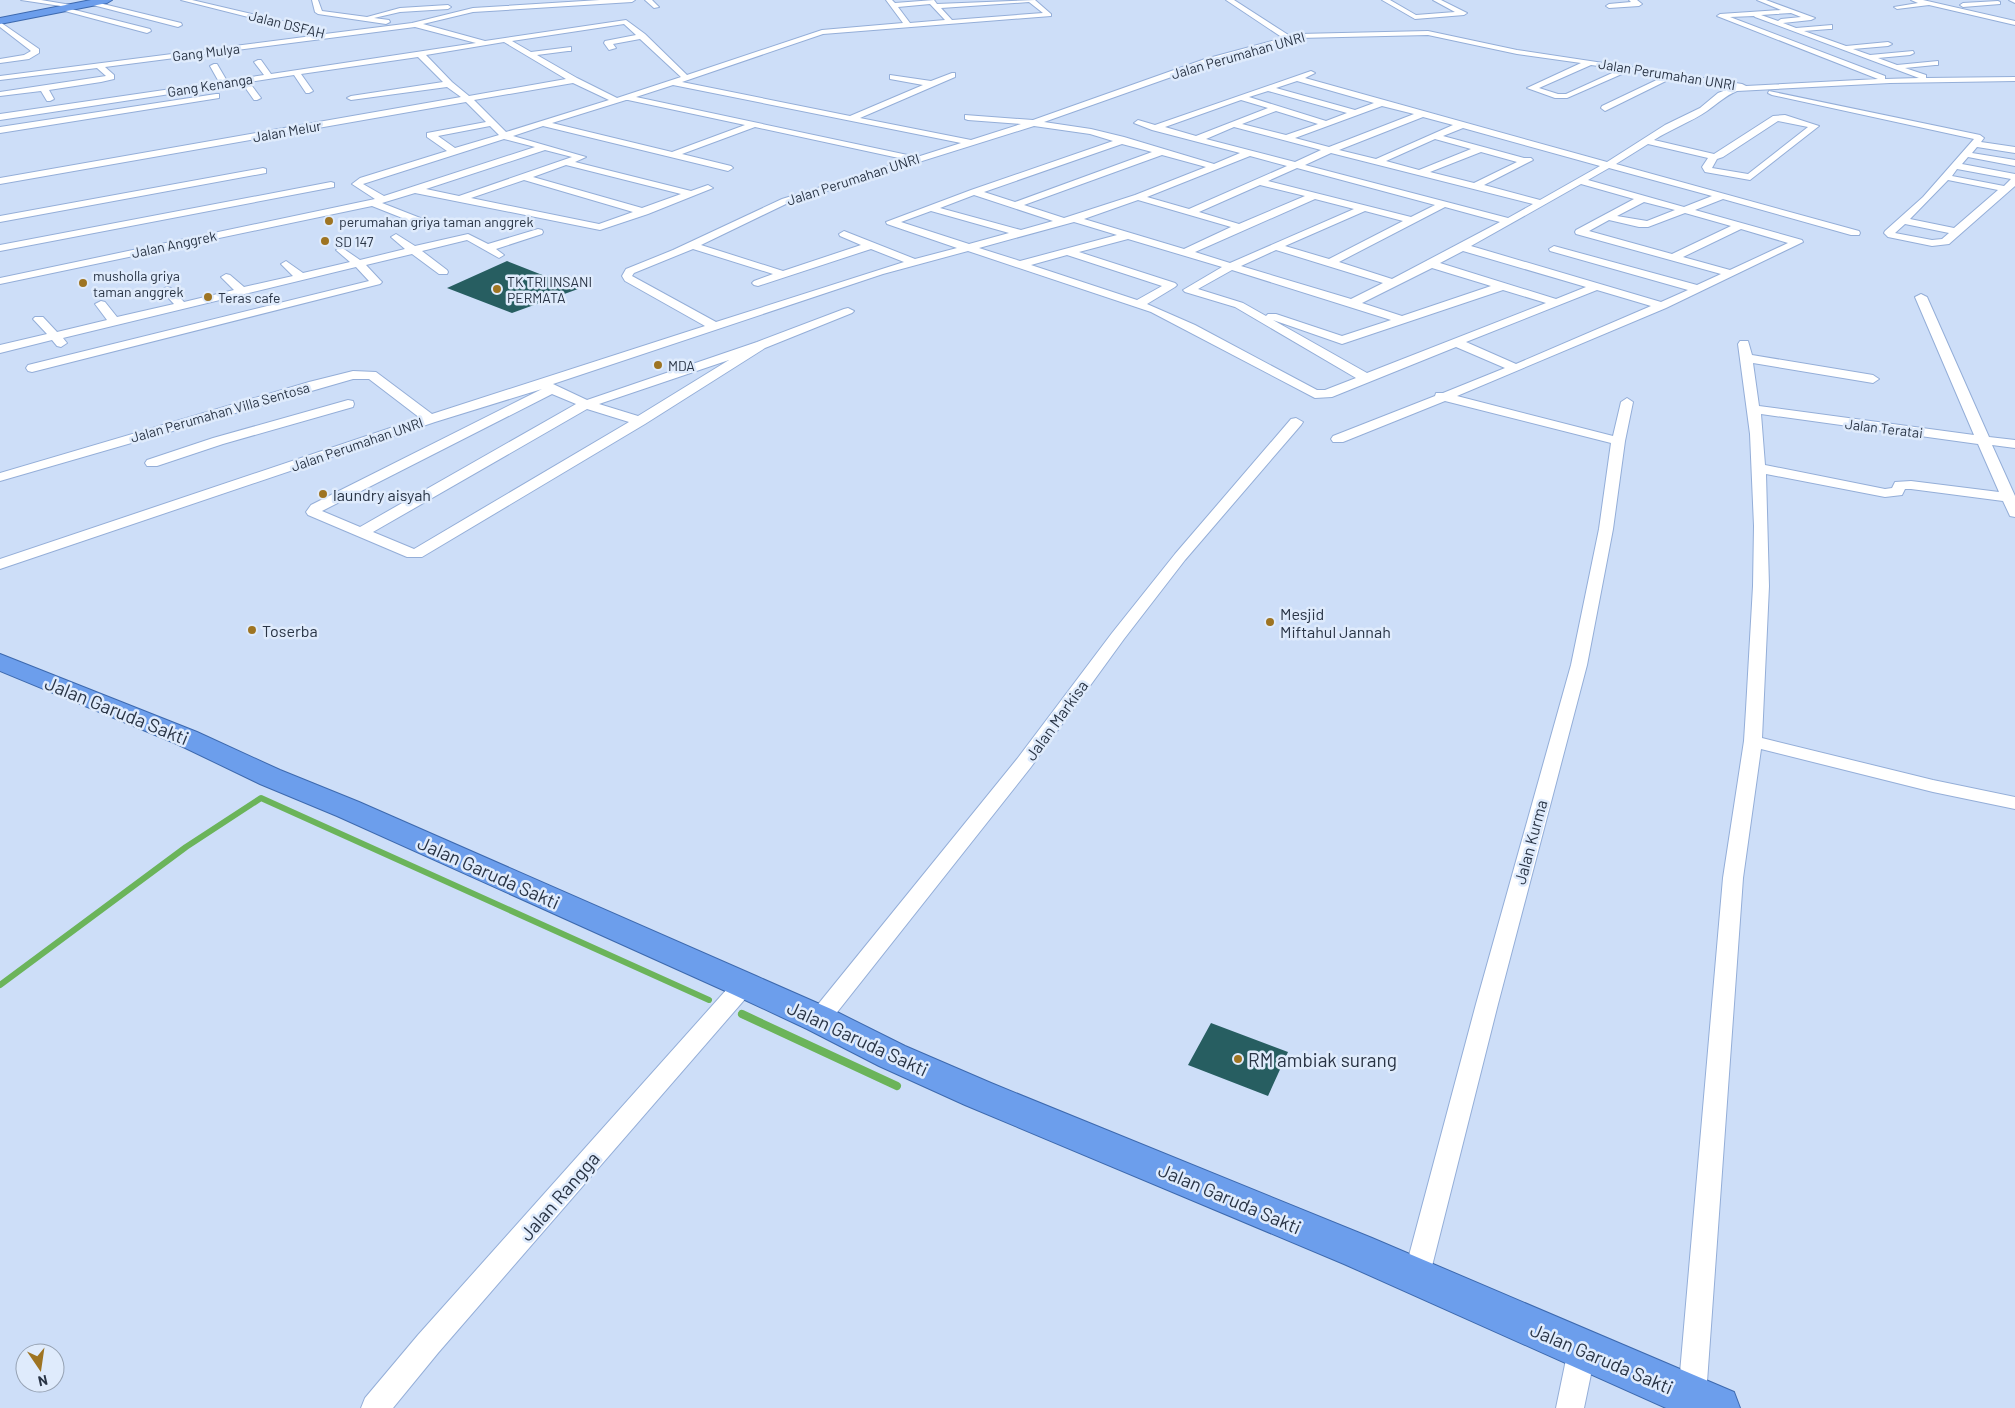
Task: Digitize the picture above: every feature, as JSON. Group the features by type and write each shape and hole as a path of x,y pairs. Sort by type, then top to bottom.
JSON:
{"highway":[{"path":"0,23 107,0"},
{"name":"Jalan Garuda Sakti","path":"0,662 187,738 270,777 348,809 744,985 819,1019 892,1056 978,1094 1358,1251 1416,1278 1705,1402"}],"street":[{"path":"24,0 78,6"},
{"name":"Jalan DSFAH","path":"184,0 332,35"},
{"path":"315,0 320,14 412,25 440,30 487,43"},
{"path":"362,19 396,10 471,5 632,0"},
{"path":"648,0 656,7"},
{"path":"424,223 378,201 358,186 358,184 363,180 628,98 822,32 1049,15 1031,0 933,3 891,2"},
{"path":"1229,0 1288,38"},
{"path":"1385,0 1416,16 1464,13 1436,0"},
{"path":"1609,6 1639,4 1632,0"},
{"path":"1760,0 1810,19 1773,22"},
{"path":"1914,0 2015,22"},
{"path":"384,5 451,2"},
{"path":"891,2 908,25"},
{"path":"92,3 178,25"},
{"path":"933,3 950,22"},
{"path":"1602,3 1618,10"},
{"path":"1940,6 1998,3"},
{"path":"1897,7 1930,4"},
{"path":"412,25 471,5"},
{"path":"1428,6 1446,5"},
{"path":"1400,8 1418,7"},
{"path":"982,12 1040,8"},
{"path":"63,9 147,31"},
{"path":"1793,11 1720,16 1890,81"},
{"path":"1945,15 2007,12"},
{"path":"943,14 952,13"},
{"path":"1750,13 1930,80"},
{"path":"1979,23 2006,21"},
{"name":"Gang Kenanga","path":"0,117 123,95 224,83 622,22 628,23 686,78"},
{"path":"0,23 36,51 26,57 0,61"},
{"name":"Gang Mulya","path":"0,78 412,25"},
{"path":"1795,30 1829,27"},
{"name":"Jalan Perumahan UNRI","path":"714,326 627,276 630,271 692,245 780,203 1034,123 1195,65 1288,38 1318,34 1422,33 1503,50 1748,87"},
{"path":"612,48 608,43 642,36"},
{"path":"1818,39 1836,38"},
{"path":"505,40 574,80 617,101"},
{"path":"1812,51 1888,44"},
{"path":"530,54 568,49"},
{"path":"1866,56 1910,53"},
{"path":"420,54 448,84 469,100 505,136 581,157 459,200"},
{"path":"258,62 269,76"},
{"path":"1589,62 1531,88 1558,96 1566,96 1630,68 1655,63"},
{"path":"1895,67 1935,63"},
{"path":"0,94 111,77 100,66"},
{"path":"214,66 224,83"},
{"path":"296,72 309,91"},
{"path":"1155,128 1311,73"},
{"path":"1605,108 1674,75"},
{"path":"892,76 933,84"},
{"path":"852,118 952,76"},
{"path":"1297,78 1855,233"},
{"path":"1762,79 1802,85"},
{"path":"1748,87 1890,81 2015,79"},
{"path":"244,80 257,98"},
{"name":"Jalan Melur","path":"0,181 469,100 574,80"},
{"path":"672,83 972,142"},
{"path":"351,98 448,84"},
{"path":"1748,87 2012,150"},
{"name":"Jalan Perumahan UNRI","path":"1352,303 1432,264 1542,203 1608,165 1668,127 1704,110 1721,95 1748,87"},
{"path":"44,88 55,108"},
{"path":"1268,88 1352,112"},
{"path":"0,130 216,96"},
{"path":"1241,97 1324,123"},
{"path":"628,98 916,159"},
{"path":"1286,138 1352,112 1382,103"},
{"path":"1197,139 1276,108"},
{"path":"1190,212 1330,150 1422,114"},
{"path":"968,117 1034,123 1091,132 1216,167"},
{"path":"1646,141 1714,157 1720,156 1776,118 1785,118 1816,126 1750,177 1743,178 1708,170 1707,167 1714,157"},
{"path":"492,123 430,135 441,141 452,153 468,160 644,212"},
{"path":"544,123 728,168"},
{"path":"1138,123 1509,221"},
{"path":"1233,124 1542,203"},
{"path":"674,154 754,125"},
{"path":"1377,162 1462,125"},
{"path":"1434,136 1524,161"},
{"path":"1124,140 891,222 1138,304 1191,327 1315,394 1327,394 1596,287"},
{"path":"1977,141 1945,177 1941,188 1890,234 1937,243 1945,242 2015,181"},
{"name":"Jalan Anggrek","path":"0,281 378,201 545,147"},
{"path":"1419,173 1480,149"},
{"path":"1475,186 1524,161 1551,150"},
{"path":"1015,205 1161,152"},
{"name":"Jalan Perumahan UNRI","path":"0,564 430,419 547,387 714,326 912,262 1070,220 1138,197 1250,153"},
{"path":"1965,154 2015,163"},
{"path":"567,163 691,194"},
{"path":"1955,166 2015,177"},
{"path":"0,220 263,171"},
{"path":"1945,177 2006,189"},
{"path":"1338,439 1441,396 1516,368 1662,306 1798,243 1794,240 1742,225 1581,181"},
{"path":"1261,182 1411,220"},
{"path":"0,248 331,185"},
{"path":"416,190 602,227 708,188"},
{"path":"974,192 1186,252 1402,320"},
{"path":"479,193 568,221"},
{"path":"1979,195 1996,199"},
{"path":"1186,252 1313,196"},
{"path":"1608,216 1646,224 1722,196"},
{"path":"1138,197 1240,227"},
{"path":"1530,267 1574,236 1643,198"},
{"path":"1330,263 1444,204"},
{"path":"931,208 1019,233"},
{"path":"1189,290 1230,267 1362,208"},
{"path":"1904,221 1957,232"},
{"path":"1674,257 1742,225"},
{"path":"453,226 468,237 499,254"},
{"path":"487,248 538,232"},
{"path":"844,234 912,262"},
{"path":"1017,265 1129,235"},
{"path":"1574,236 1674,257 1730,273"},
{"path":"0,349 468,237"},
{"path":"396,238 443,272"},
{"path":"692,245 782,274"},
{"path":"758,283 871,245"},
{"path":"1275,246 1394,283"},
{"path":"1462,247 1662,306"},
{"path":"32,368 375,282 376,280 358,263 341,250"},
{"path":"1069,252 1240,305 1342,340"},
{"path":"1548,254 1698,288"},
{"path":"286,264 300,276"},
{"path":"1432,264 1555,302"},
{"path":"226,277 242,291"},
{"path":"1138,304 1171,285"},
{"path":"1315,350 1502,286"},
{"path":"167,290 181,305"},
{"path":"1921,297 2015,513"},
{"path":"101,304 114,321"},
{"path":"1240,305 1366,378"},
{"path":"362,532 586,404 761,345 848,311"},
{"path":"39,319 72,357"},
{"path":"1455,342 1516,368"},
{"path":"640,421 586,404 547,387 313,511 412,554 419,553 640,421 761,345"},
{"path":"1705,1402 1733,878 1753,741 1761,586 1761,526 1757,434 1745,351 1873,379"},
{"name":"Jalan Perumahan Villa Sentosa","path":"0,477 313,385 362,374 372,375 430,419"},
{"path":"1441,396 1618,442"},
{"name":"Jalan Kurma","path":"1416,1278 1578,665 1606,529 1618,442 1627,402"},
{"path":"152,463 218,441 348,404"},
{"name":"Jalan Teratai","path":"1753,409 1859,425 2015,444"},
{"path":"197,419 218,441"},
{"name":"Jalan Markisa","path":"819,1019 1024,763 1118,636 1169,571 1296,422"},
{"path":"1757,468 1893,494 1897,492 1900,485 1911,484 2009,498"},
{"path":"1753,741 1933,786 2015,803"},
{"name":"Jalan Rangga","path":"375,1408 428,1344 744,985"},
{"path":"1570,1408 1582,1350"}],"building":[{"name":"TK TRI INSANI PERMATA","path":"507,261 578,289 512,313 447,288"},
{"name":"RM ambiak surang","path":"1211,1023 1288,1052 1268,1096 1188,1065"}],"waterway":[{"path":"0,985 186,847 261,798 709,1000"},
{"path":"741,1014 745,1016"},
{"path":"742,1014 897,1086"}],"place":[{"name":"perumahan griya taman anggrek","path":"329,221"},
{"name":"SD 147","path":"325,241"},
{"name":"musholla griya taman anggrek","path":"83,283"},
{"name":"TK TRI INSANI PERMATA","path":"497,289"},
{"name":"Teras cafe","path":"208,297"},
{"name":"MDA","path":"658,365"},
{"name":"laundry aisyah","path":"323,494"},
{"name":"Mesjid Miftahul Jannah","path":"1270,622"},
{"name":"Toserba","path":"252,630"},
{"name":"RM ambiak surang","path":"1238,1059"}]}
